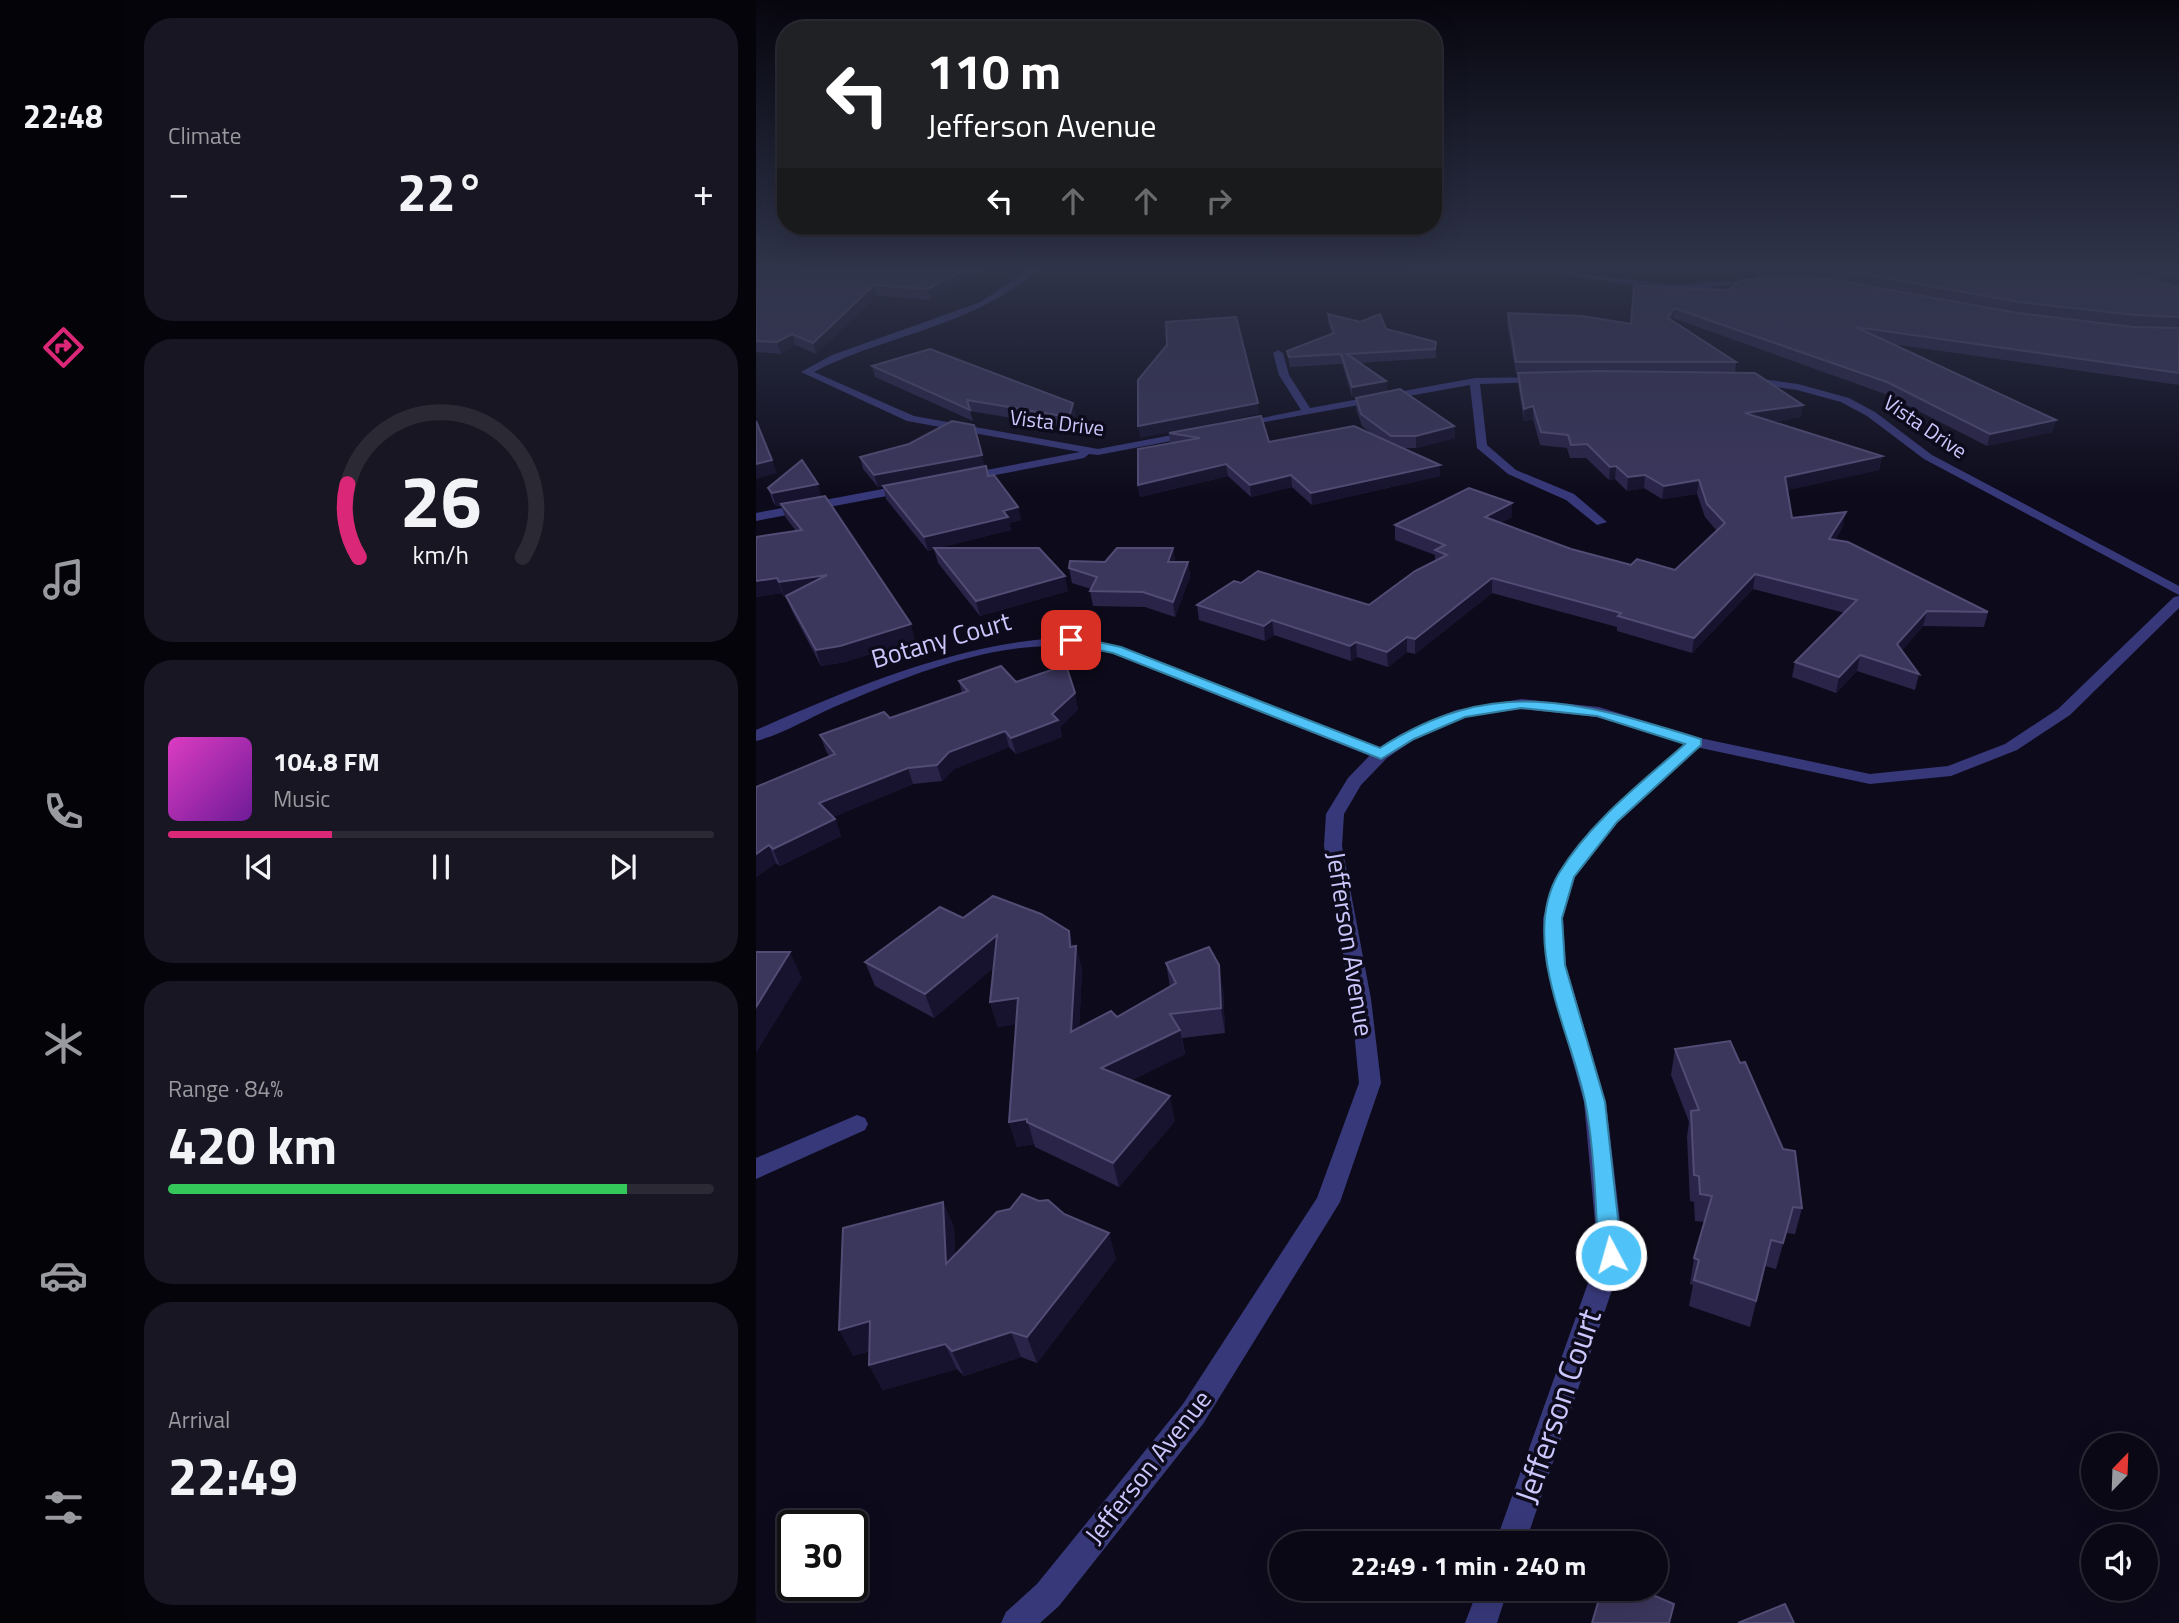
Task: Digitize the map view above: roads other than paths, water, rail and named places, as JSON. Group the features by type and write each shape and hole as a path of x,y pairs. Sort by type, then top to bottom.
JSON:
{"street":[{"name":"Vista Drive","path":"870,344 835,356 806,372 911,419 1098,452 1203,433"},
{"path":"1278,353 1284,375 1308,413"},
{"path":"1229,428 1421,388 1475,382 1557,379"},
{"name":"Vista Drive","path":"1729,379 1798,387 1845,400 1871,414 1928,457 2179,591"},
{"path":"1475,382 1481,446 1512,472 1570,497 1601,522"},
{"path":"948,480 1098,452"},
{"path":"756,517 922,485"},
{"name":"Jefferson Avenue","path":"1017,1623 1048,1595 1193,1414 1328,1202 1370,1083 1361,999 1333,846 1335,814 1354,782 1381,754 1409,736 1461,713 1521,704 1599,712 1696,742 1870,779 1951,771 2011,747 2064,712 2179,600"},
{"name":"Botany Court","path":"756,736 841,700 941,663 1016,645 1071,640 1117,650 1381,754"},
{"name":"Jefferson Court","path":"1515,1531 1611,1255 1595,1102 1556,965 1553,918 1566,876 1612,818 1696,742"},
{"path":"756,1169 857,1124"},
{"path":"1480,1623 1488,1601"}]}
